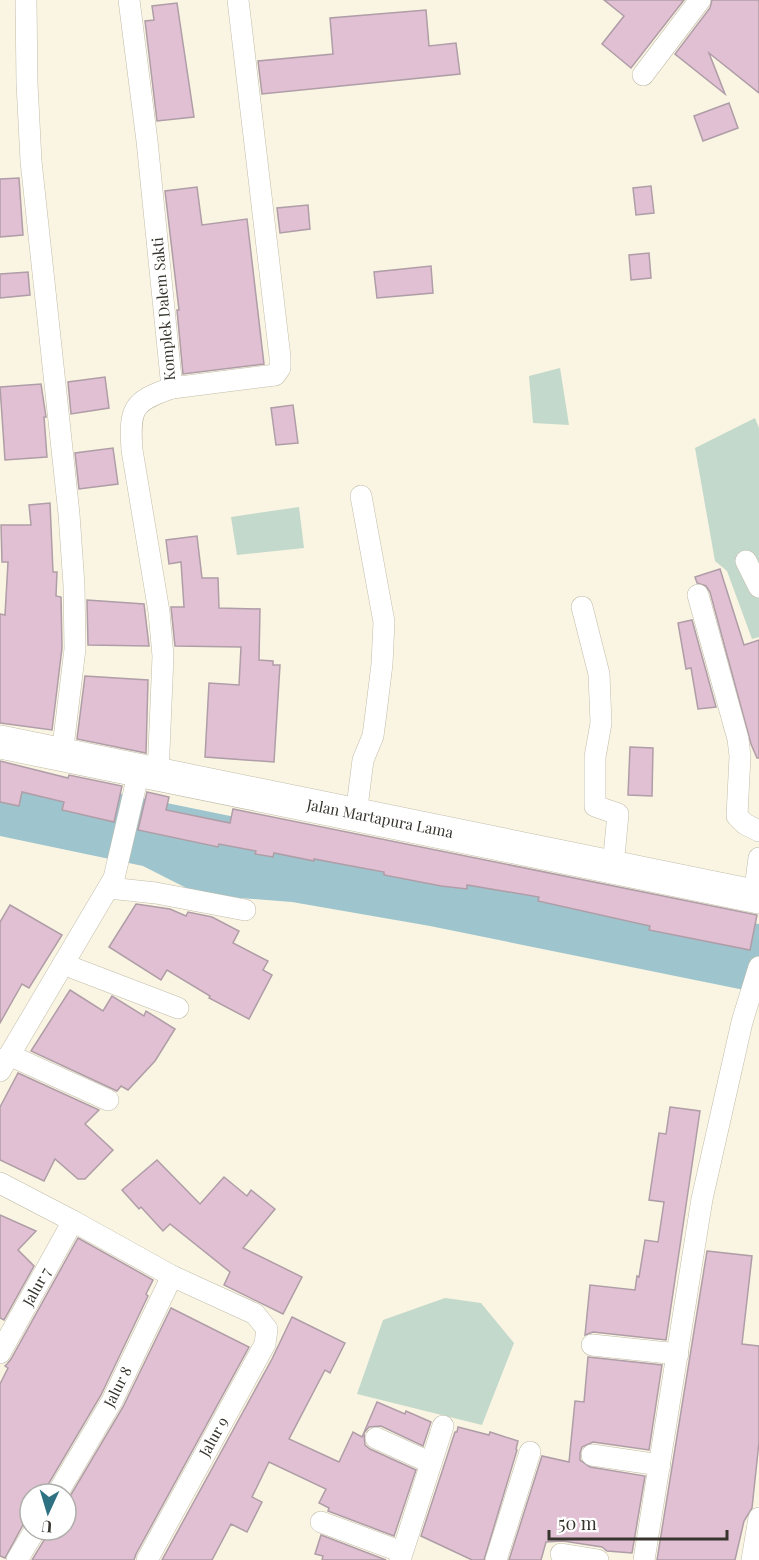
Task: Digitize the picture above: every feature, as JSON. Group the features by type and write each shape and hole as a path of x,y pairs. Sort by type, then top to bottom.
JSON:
{"main road":[{"name":"Jalan Martapura Lama","path":"0,742 62,755 144,778 356,815 757,897"}],"street":[{"path":"26,0 31,161 69,514 74,585 75,649 62,755"},
{"name":"Komplek Dalem Sakti","path":"5,1063 111,883 144,778 163,656 159,612 130,432 135,409 148,396 172,388 147,141 129,0"},
{"path":"172,388 275,375 280,368 238,0"},
{"path":"643,75 700,0"},
{"path":"356,815 363,760 372,736 376,713 384,622 361,496"},
{"path":"746,561 759,587"},
{"path":"698,595 738,739 740,756 737,816 745,824 759,831"},
{"path":"582,607 599,674 601,723 595,758 595,806 618,814 613,867"},
{"path":"757,897 759,858"},
{"path":"111,883 245,910"},
{"path":"63,964 178,1008"},
{"path":"644,1560 702,1199 742,1022 759,967"},
{"path":"5,1063 108,1100"},
{"path":"0,1183 172,1276"},
{"name":"Jalur 7","path":"0,1353 73,1221"},
{"name":"Jalur 9","path":"147,1560 265,1344 267,1329 255,1314 172,1276"},
{"name":"Jalur 8","path":"64,1482 112,1401 172,1276"},
{"path":"592,1345 678,1354"},
{"path":"321,1522 401,1556 443,1426"},
{"path":"376,1438 431,1462"},
{"path":"496,1560 530,1452"},
{"path":"592,1455 660,1465"},
{"path":"752,1560 759,1518"},
{"path":"18,1560 28,1542"},
{"path":"561,1554 598,1560"}],"green space":[{"path":"560,368 569,425 533,423 529,376"},
{"path":"755,418 759,428 759,637 752,639 727,571 715,561 695,448"},
{"path":"299,507 304,548 237,555 231,517"},
{"path":"445,1298 481,1303 514,1343 482,1425 357,1394 383,1320"}],"water":[{"path":"0,769 759,924 759,993 430,926 292,902 200,895 143,866 0,836"}],"building":[{"path":"604,0 684,0 631,68 602,44 624,16"},
{"path":"712,0 759,0 759,93 709,53 725,94 675,54 710,8"},
{"path":"177,3 194,117 157,121 145,21 154,20 152,6"},
{"path":"426,10 429,46 456,43 460,74 262,94 258,61 333,54 330,18"},
{"path":"729,103 738,128 703,141 694,116"},
{"path":"19,178 23,235 0,237 0,179"},
{"path":"651,186 654,213 636,215 633,188"},
{"path":"197,187 202,225 247,219 264,364 183,374 177,310 179,310 165,191"},
{"path":"308,205 310,229 280,233 277,208"},
{"path":"649,253 651,278 631,280 629,255"},
{"path":"431,266 433,293 377,298 374,272"},
{"path":"28,272 30,295 0,298 0,274"},
{"path":"105,377 109,408 71,414 68,382"},
{"path":"41,384 46,417 44,417 47,457 5,460 0,387"},
{"path":"293,405 298,443 276,445 271,408"},
{"path":"113,448 118,484 79,489 75,453"},
{"path":"50,503 53,572 57,572 56,596 61,597 62,648 52,730 0,723 0,614 5,615 8,562 2,562 1,525 31,525 29,505"},
{"path":"197,536 202,578 218,578 219,608 260,609 259,660 273,661 273,665 280,665 274,762 205,757 209,683 239,685 241,647 175,646 171,607 184,607 181,562 169,564 166,540"},
{"path":"720,569 744,645 759,640 759,758 751,744 710,592 706,586 697,583 695,577"},
{"path":"87,600 144,604 149,646 88,645"},
{"path":"692,620 716,707 698,709 691,668 686,669 678,623"},
{"path":"85,676 148,680 146,753 77,739"},
{"path":"630,747 653,748 652,796 628,795"},
{"path":"0,761 68,778 69,775 122,786 114,822 62,810 64,802 22,792 19,806 0,802"},
{"path":"147,792 169,797 166,810 230,823 233,809 757,915 750,950 649,930 650,926 538,901 539,897 467,885 467,889 441,886 384,875 384,872 314,859 314,861 274,853 273,857 255,854 256,851 219,844 218,847 138,830"},
{"path":"136,904 170,909 186,916 188,912 212,917 239,931 233,943 268,961 263,970 272,975 249,1019 209,998 210,996 167,970 161,980 109,947"},
{"path":"10,905 62,935 29,988 22,984 0,1023 0,922"},
{"path":"70,990 103,1011 112,996 144,1016 146,1011 175,1029 155,1061 128,1090 121,1086 117,1091 31,1051"},
{"path":"18,1073 99,1110 85,1124 113,1150 85,1179 78,1179 55,1159 44,1181 0,1160 0,1107"},
{"path":"670,1107 700,1111 666,1340 593,1332 585,1335 590,1285 635,1290 645,1240 658,1242 664,1202 649,1200 659,1133 666,1134"},
{"path":"157,1160 200,1204 224,1177 247,1196 251,1190 275,1209 243,1248 302,1277 283,1314 224,1285 230,1272 170,1224 163,1231 122,1190"},
{"path":"0,1215 36,1231 18,1250 34,1266 4,1320 0,1318"},
{"path":"78,1238 153,1280 146,1294 148,1296 101,1395 50,1482 18,1482 18,1534 5,1558 0,1556 0,1384 8,1368 5,1366"},
{"path":"707,1251 752,1256 742,1344 759,1346 759,1442 752,1508 744,1521 735,1560 657,1560"},
{"path":"171,1308 249,1347 134,1560 32,1560 43,1542 78,1542 78,1483 123,1407"},
{"path":"292,1317 345,1343 330,1373 325,1370 289,1439 339,1462 353,1432 362,1437 377,1402 431,1422 423,1446 381,1426 369,1427 364,1433 365,1445 370,1449 416,1470 394,1536 328,1511 329,1508 319,1503 326,1489 269,1462 252,1497 262,1502 247,1532 231,1524 212,1560 162,1560 272,1359"},
{"path":"588,1357 662,1365 649,1450 593,1442 582,1447 580,1453 580,1460 590,1467 645,1476 632,1553 607,1551 602,1547 563,1541 546,1542 541,1560 509,1560 542,1456 569,1462 575,1401 584,1402"},
{"path":"458,1427 489,1435 490,1432 518,1441 484,1560 472,1560 421,1536"},
{"path":"321,1535 386,1560 322,1560 323,1556 315,1554"}]}
